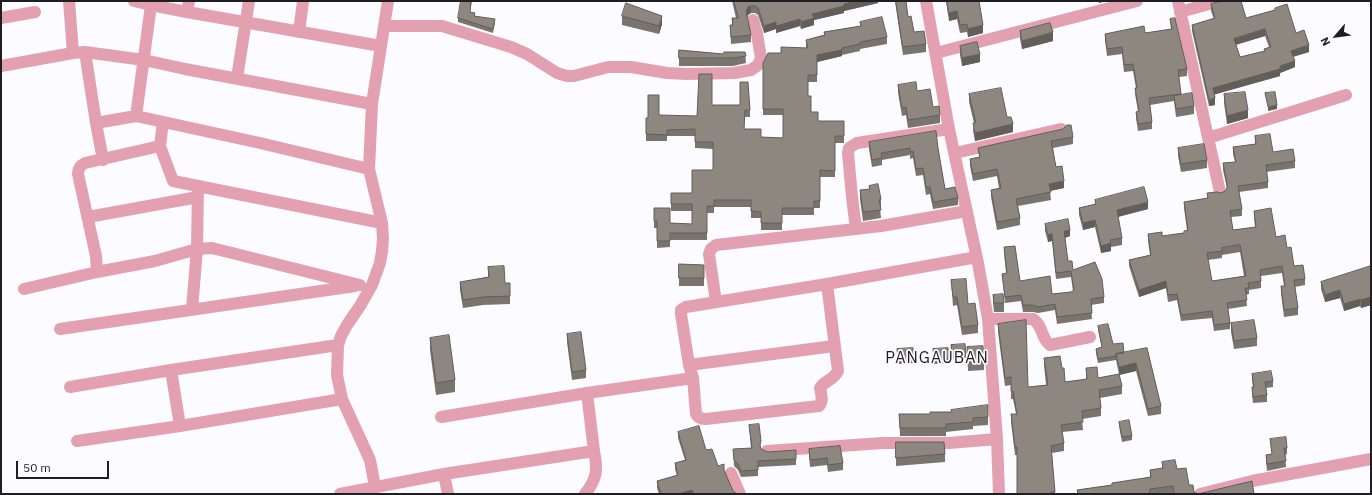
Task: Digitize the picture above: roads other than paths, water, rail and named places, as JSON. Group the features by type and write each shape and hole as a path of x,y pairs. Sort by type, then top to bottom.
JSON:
{"street":[{"path":"69,1 103,160"},
{"path":"134,1 188,7 246,23 381,46"},
{"path":"237,78 249,1"},
{"path":"298,32 304,1"},
{"path":"375,487 368,456 342,399 337,375 338,345 347,324 360,306 366,285 382,251 382,223 369,169 372,104 388,1"},
{"path":"926,1 949,129 977,257 988,319 997,439 999,494"},
{"path":"936,53 1137,1"},
{"path":"1220,1 1179,7 1220,192"},
{"path":"136,116 151,4"},
{"path":"1,18 35,12"},
{"path":"385,26 442,26 512,47 527,54 557,73 567,76 574,76 608,67 631,67 666,73 687,74 734,73 751,70 758,65 761,58 757,34 752,20"},
{"path":"1,66 79,52 144,60 372,104"},
{"path":"1208,138 1346,95"},
{"path":"96,123 136,116 369,169"},
{"path":"163,122 160,146 172,181 173,202"},
{"path":"856,229 848,153 849,148 857,143 949,129"},
{"path":"955,154 1061,129"},
{"path":"97,272 96,256 78,172 83,164 160,146"},
{"path":"172,181 198,192 382,223"},
{"path":"88,217 173,202 198,192"},
{"path":"192,309 197,249 198,192"},
{"path":"716,302 709,254 711,249 716,245 856,229 967,211"},
{"path":"24,289 97,272 155,261 197,249 208,248 218,248 366,285"},
{"path":"827,284 838,370 832,379 820,388 822,401 819,406 706,419 700,418 696,414 693,378 689,365 681,310 688,307 977,257"},
{"path":"60,329 366,285"},
{"path":"988,319 1033,319 1039,324 1045,340 1050,345 1090,336"},
{"path":"70,387 338,345"},
{"path":"689,365 834,346"},
{"path":"171,370 180,426"},
{"path":"441,417 587,393 693,378"},
{"path":"585,494 593,483 597,472 587,393"},
{"path":"77,441 180,426 342,399"},
{"path":"767,451 883,442 949,443 997,439"},
{"path":"340,494 444,474 594,451"},
{"path":"1200,494 1252,481 1371,459"},
{"path":"731,473 740,494"},
{"path":"444,474 448,494"}],"district":[{"name":"PANGAUBAN","path":"937,358"}]}
